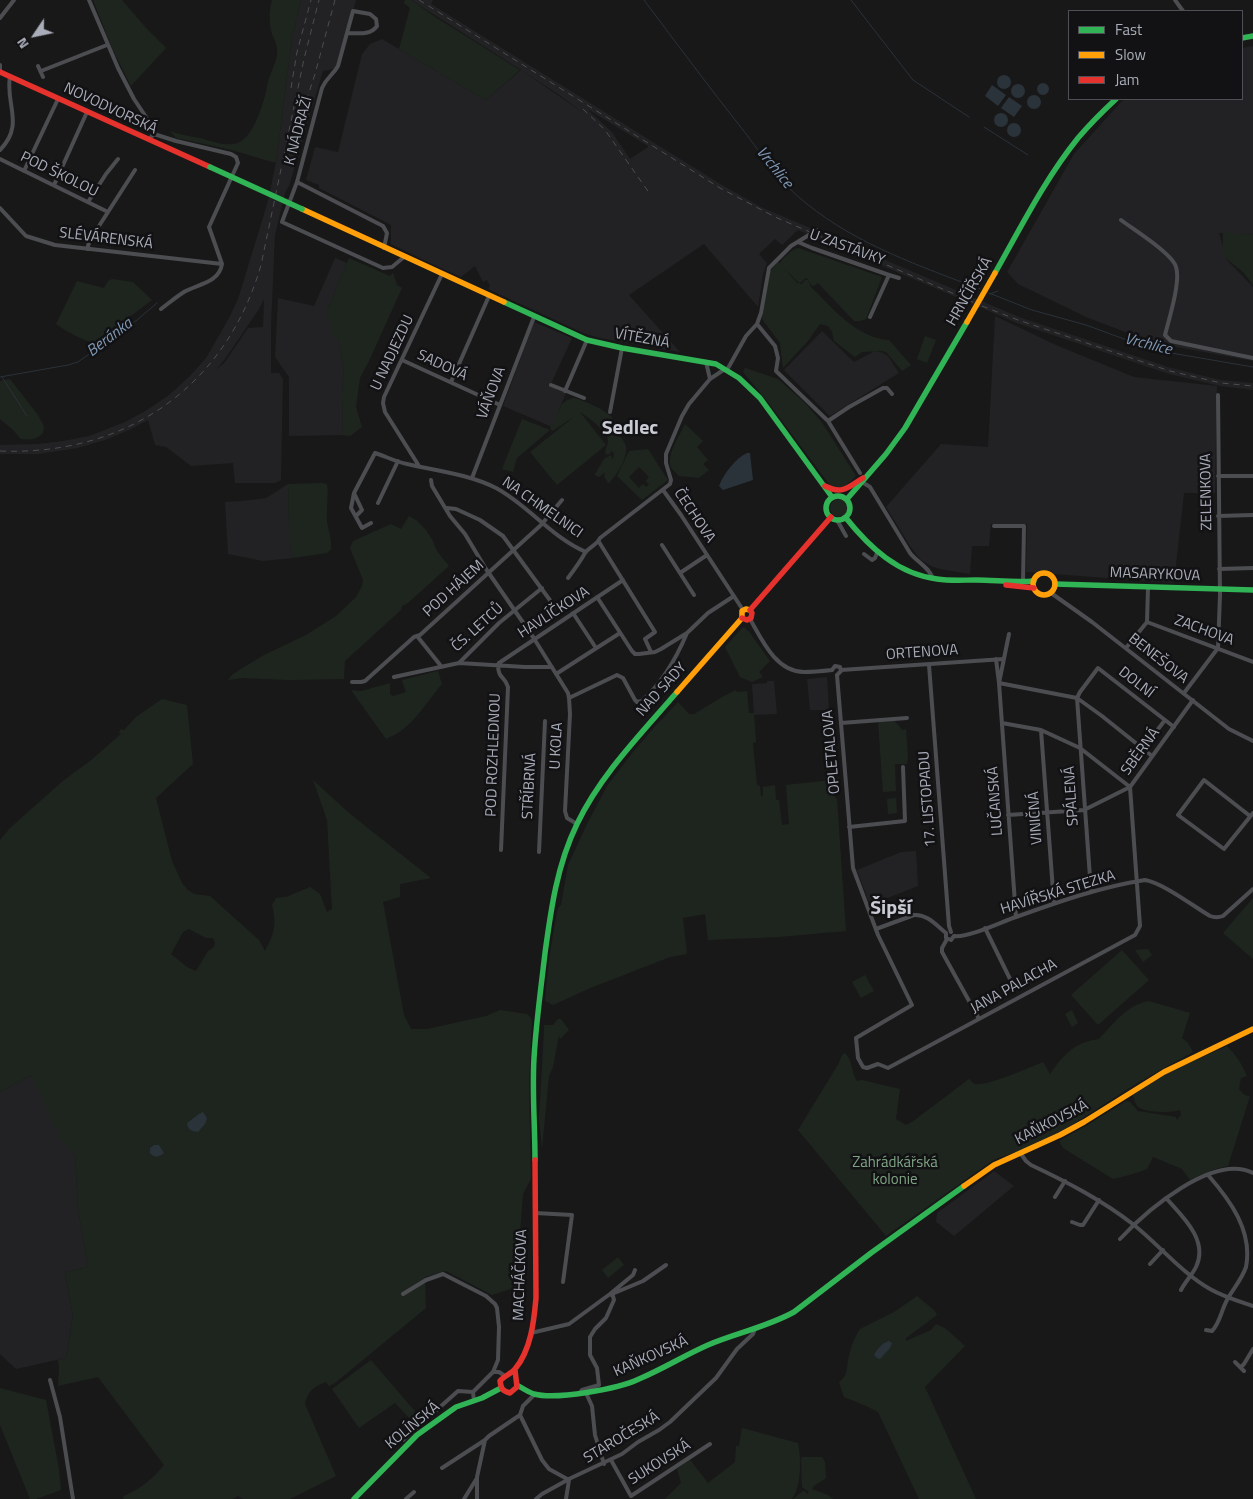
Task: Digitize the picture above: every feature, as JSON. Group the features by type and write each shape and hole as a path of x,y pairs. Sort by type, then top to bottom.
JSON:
{"main road":[{"name":"NOVODVORSKÁ","path":"0,71 302,210"},
{"name":"HRNČÍŘSKÁ","path":"847,499 906,428 1055,168 1090,124 1115,100"},
{"name":"VÍTĚZNÁ","path":"302,210 587,340 622,348 706,362 726,369 755,392 832,497"},
{"path":"822,484 834,491 841,491 867,476"},
{"path":"838,496 847,499 850,507 846,518 837,520 830,518 826,506 832,497 838,496"},
{"path":"750,610 830,518"},
{"path":"846,518 860,537 877,553 907,570 933,578 987,584 1034,584"},
{"path":"1044,574 1050,576 1055,584 1051,593 1042,595 1036,592 1034,584 1038,575 1044,574"},
{"path":"965,581 1023,582 1034,584"},
{"name":"MASARYKOVA","path":"1055,584 1253,590"},
{"path":"743,610 750,610 752,615 750,619 742,618 741,613 743,610"},
{"name":"NAD SADY","path":"577,824 603,780 634,740 742,618"},
{"name":"MACHÁČKOVA","path":"515,1370 526,1349 531,1333 536,1298 534,1060 538,1009 553,898 565,854 577,824"},
{"name":"KAŇKOVSKÁ","path":"519,1388 534,1394 552,1395 586,1393 620,1386 638,1380 708,1345 781,1319 794,1312 871,1253 994,1166 1084,1122 1164,1072 1253,1029"},
{"path":"515,1370 515,1378 519,1388 508,1393 501,1388 500,1381 515,1370"},
{"path":"506,1376 515,1378"},
{"name":"KOLÍNSKÁ","path":"354,1499 417,1435 456,1408 501,1388"}],"street":[{"path":"0,18 14,0"},
{"path":"89,0 126,84 154,128 154,134 148,140"},
{"name":"K NÁDRAŽÍ","path":"347,33 370,33 377,26 376,19 372,15 353,11 336,71 326,79 322,88 297,182 382,226 387,233 384,248"},
{"path":"41,71 108,45"},
{"path":"0,65 0,71"},
{"path":"38,66 43,77"},
{"path":"0,150 11,136 13,127 10,76"},
{"path":"24,172 58,99"},
{"path":"54,185 87,112"},
{"path":"154,134 231,154 236,157 238,163 209,227 222,264 221,268 210,282 185,292 161,309"},
{"path":"162,146 164,137"},
{"name":"POD ŠKOLOU","path":"0,159 108,212"},
{"path":"88,202 118,159"},
{"path":"87,248 90,240 135,170"},
{"path":"297,182 282,222 383,268 392,267 404,257"},
{"name":"SLÉVÁRENSKÁ","path":"0,208 22,233 30,238 55,245 222,264"},
{"path":"1121,220 1171,258 1177,268 1175,292 1165,335 1167,338 1177,342 1253,358"},
{"name":"U ZASTÁVKY","path":"726,369 746,336 757,324 761,313 769,268 791,246 818,230"},
{"name":"U ZASTÁVKY","path":"798,242 899,278"},
{"name":"U NADJEZDU","path":"419,466 385,412 383,406 384,397 442,273"},
{"name":"U ZASTÁVKY","path":"870,317 889,274"},
{"path":"451,382 489,296"},
{"name":"VÁŇOVA","path":"472,478 534,316"},
{"path":"757,324 775,346 777,356 776,371 828,421 860,472"},
{"path":"565,390 587,340"},
{"path":"610,412 622,348"},
{"name":"SADOVÁ","path":"402,360 500,405"},
{"path":"706,362 710,379"},
{"path":"568,578 586,552 599,542 600,538 670,484 666,458 671,442 689,404 710,379 726,369"},
{"path":"551,385 584,398"},
{"path":"828,421 883,388 886,388 892,394"},
{"name":"ZELENKOVA","path":"1218,395 1220,590 1218,648"},
{"name":"NA CHMELNICI","path":"354,493 375,453 406,464 472,478 504,492 562,538 586,552"},
{"path":"378,503 398,461"},
{"path":"1218,476 1253,476"},
{"path":"431,480 432,486 447,508 450,516 465,534 489,573"},
{"path":"862,482 870,487 910,553 916,561 930,571 933,578"},
{"name":"ČECHOVA","path":"663,490 743,610"},
{"path":"354,493 362,510 356,516"},
{"path":"354,493 352,508 362,528 371,523"},
{"name":"POD HÁJEM","path":"352,682 365,681 417,636 543,523 562,500"},
{"path":"447,508 483,521 503,536 552,603"},
{"path":"1218,516 1253,515"},
{"path":"837,520 846,536"},
{"path":"994,526 1024,526 1023,582"},
{"path":"599,542 655,632 645,639 651,652"},
{"path":"662,545 694,595"},
{"path":"864,554 872,560 877,553"},
{"name":"ČECHOVA","path":"680,572 706,555"},
{"name":"MASARYKOVA","path":"1219,568 1253,568"},
{"name":"U KOLA","path":"489,573 552,667 569,698 570,714 565,812 567,818 577,824"},
{"name":"HAVLÍČKOVA","path":"498,665 623,580"},
{"name":"ČS. LETCŮ","path":"394,677 459,662 542,588"},
{"path":"1126,648 1147,622 1148,588"},
{"name":"BENEŠOVA","path":"1051,593 1126,648 1230,729 1253,741"},
{"path":"597,597 635,654 655,652 661,649 687,633 703,617 734,596"},
{"path":"573,613 596,648"},
{"path":"750,619 771,653 783,665 792,670 803,672 832,670 836,665 841,670 840,674 837,675 832,670"},
{"name":"ZACHOVA","path":"1147,622 1253,662"},
{"path":"556,674 620,633"},
{"path":"569,698 617,675 623,678 635,700 638,702 642,700 670,670 687,633"},
{"name":"LUČANSKÁ","path":"999,683 1009,634"},
{"path":"417,636 441,666"},
{"path":"1184,693 1218,648"},
{"name":"LUČANSKÁ","path":"996,659 1016,917"},
{"name":"ORTENOVA","path":"841,670 1004,659"},
{"path":"459,662 552,667"},
{"name":"17. LISTOPADU","path":"929,664 949,926 951,932"},
{"name":"POD ROZHLEDNOU","path":"498,665 499,674 508,687 501,850"},
{"name":"DOLNÍ","path":"1077,698 1098,668 1174,726"},
{"name":"OPLETALOVA","path":"837,675 853,868 876,929 912,1005 856,1038 858,1058"},
{"path":"999,683 1077,698 1152,756"},
{"name":"SPÁLENÁ","path":"1077,698 1091,891"},
{"name":"SBĚRNÁ","path":"1008,815 1084,810 1130,787 1193,700"},
{"path":"841,723 907,718"},
{"path":"1143,749 1165,720"},
{"name":"STŘÍBRNÁ","path":"539,852 545,721"},
{"path":"1002,723 1041,730 1080,748 1130,787"},
{"name":"VINIČNÁ","path":"1041,730 1054,904"},
{"path":"849,827 906,821 903,767"},
{"path":"1203,778 1252,815 1224,849 1178,815 1203,778"},
{"name":"JANA PALACHA","path":"858,1058 863,1067 867,1068 878,1064 888,1068 1135,935 1140,926 1130,787"},
{"name":"HAVÍŘSKÁ STEZKA","path":"947,940 952,940 954,936 961,936 1091,891 1136,881 1151,881 1210,916 1218,918 1223,916 1253,889"},
{"path":"876,929 919,915 930,920 946,933"},
{"name":"HAVÍŘSKÁ STEZKA","path":"985,928 1012,983"},
{"path":"946,933 951,932 954,936"},
{"path":"946,933 945,937 947,940 942,948 942,952 979,1019"},
{"path":"1021,1154 1032,1165 1099,1200 1134,1225 1209,1289 1228,1298 1253,1306"},
{"path":"1120,1239 1166,1198 1185,1186 1208,1174 1228,1168 1252,1172 1253,1165"},
{"path":"1206,1330 1212,1332 1215,1328 1228,1298 1246,1267 1250,1244 1245,1226 1239,1214 1208,1174"},
{"path":"1055,1197 1065,1181"},
{"path":"1166,1198 1189,1226 1197,1240 1199,1250 1199,1260 1195,1270 1181,1290"},
{"path":"1072,1222 1084,1225 1099,1200"},
{"path":"535,1210 580,1215"},
{"path":"563,1282 572,1215"},
{"path":"1150,1264 1163,1250"},
{"path":"610,1294 643,1281 666,1265"},
{"path":"531,1333 569,1324 610,1294 633,1275 635,1270"},
{"path":"402,1440 458,1391 473,1392 493,1372 499,1354 499,1321 497,1308 491,1299 443,1274 426,1280 403,1294"},
{"path":"578,1394 582,1390 599,1385 597,1368 590,1355 590,1337 611,1309 614,1300 610,1294"},
{"name":"STAROČESKÁ","path":"536,1499 542,1494 622,1454 675,1418 716,1378 737,1349 753,1334 756,1328"},
{"path":"1235,1362 1242,1369 1253,1349"},
{"path":"493,1372 499,1372 506,1376"},
{"path":"50,1380 60,1417 72,1499"},
{"path":"473,1392 474,1401"},
{"path":"586,1393 592,1406 595,1435 604,1464"},
{"path":"442,1468 520,1415 523,1406 534,1394"},
{"path":"520,1415 542,1460 549,1469 569,1480 566,1499"},
{"path":"477,1499 477,1477 485,1440"},
{"name":"SUKOVSKÁ","path":"611,1460 631,1496 710,1444"},
{"path":"464,1499 477,1477"},
{"path":"406,1499 414,1492"},
{"path":"359,1493 365,1499"}],"shaded area":[{"path":"301,0 356,0 338,68 323,71 289,186 285,193 275,235 271,373 279,373 283,379 281,480 275,483 235,483 233,463 191,466 166,447 155,445 148,420 105,440 78,448 39,454 0,454 0,445 63,441 89,436 125,422 169,395 206,358 238,299 268,201 276,162 292,38","holes":["264,299 263,327 248,328 225,362 216,370"]},
{"path":"411,0 433,0 431,4 722,185 761,207 1019,317 1171,368 1221,380 1253,383 1253,390 1220,386 1169,374 1017,323 798,230 782,245 775,239 759,254 767,263 763,274 758,307 704,244 629,295 680,352 600,338 583,333 488,289 490,286 487,280 483,282 475,266 461,277 391,244 391,225 319,188 319,185 306,180 315,147 338,152 362,54 370,44 382,39 486,100 521,70","holes":["521,70 558,94 585,114","589,110 648,146 648,147 630,159 612,132"]},
{"path":"1253,46 1253,235 1219,233 1227,260 1253,287 1253,361 1154,343 1086,317 1018,284 1007,272 1074,154 1122,101 1243,100 1243,48"},
{"path":"1004,75 1009,77 1011,82 1009,87 1004,89 999,87 997,82 999,77"},
{"path":"1045,83 1048,84 1048,94 1041,95 1038,94 1037,87 1038,84"},
{"path":"1018,84 1023,86 1025,91 1023,96 1018,98 1013,96 1011,91 1013,86"},
{"path":"992,85 1006,95 998,106 985,96"},
{"path":"1034,95 1039,97 1041,102 1039,107 1034,109 1029,107 1027,102 1029,97"},
{"path":"1009,97 1022,106 1014,117 1001,108"},
{"path":"1001,113 1006,115 1008,120 1006,125 1001,127 996,125 994,120 996,115"},
{"path":"1014,123 1019,125 1021,130 1019,135 1014,137 1009,135 1007,130 1009,125"},
{"path":"335,258 347,263 327,311 338,339 344,369 342,393 343,435 289,436 289,377 275,357 278,298 314,306"},
{"path":"995,316 1056,345 1134,377 1217,386 1215,493 1184,493 1174,583 1026,572 1027,524 991,524 989,546 972,546 970,574 931,566 921,560 910,546 886,507 941,444 988,447"},
{"path":"534,322 572,338 550,386 566,393 552,427 503,406"},
{"path":"822,331 854,362 875,351 888,356 899,373 830,416 784,370"},
{"path":"750,453 753,480 723,490 719,486 727,471 738,459"},
{"path":"288,484 289,522 293,558 263,561 228,554 225,502 266,498"},
{"path":"827,677 829,710 810,710 807,679"},
{"path":"767,681 774,681 777,714 754,715 752,684 767,683"},
{"path":"916,851 918,886 870,905 857,870 901,852"},
{"path":"31,1075 75,1155 78,1209 88,1267 65,1272 73,1316 66,1358 16,1369 0,1354 0,1092"},
{"path":"203,1112 207,1118 205,1124 198,1132 190,1130 187,1123"},
{"path":"154,1145 159,1145 164,1153 153,1156 150,1153 150,1148"},
{"path":"994,1171 1014,1186 954,1236 936,1222 937,1213"},
{"path":"889,1341 892,1343 890,1348 880,1359 877,1358 874,1355 877,1350 882,1344"}],"green space":[{"path":"93,0 122,0 166,48 131,86 112,48"},
{"path":"272,0 301,0 292,38 276,162 176,138 170,131 219,143 233,144 244,139 249,133 262,107 269,78 277,57 277,46 270,22"},
{"path":"405,0 411,0 520,70 486,100 399,49 410,8 404,3"},
{"path":"1223,232 1253,235 1253,285 1244,273 1227,259 1223,250"},
{"path":"798,248 882,277 866,319 854,321 818,283 814,286 811,285 808,279 806,278 800,283 784,268 797,283 802,284 805,280 808,280 811,287 855,328 877,338 889,340 911,365 902,371 887,353 883,351 862,352 855,357 834,341 828,326 820,324 808,341 783,368 780,343 762,319 770,271 787,254"},
{"path":"349,258 390,276 393,273 397,285 402,288 360,378 356,407 362,427 350,436 343,435 342,393 344,369 338,339 333,338 327,311"},
{"path":"112,279 133,282 152,300 95,343 64,330 56,324 77,281 104,288 108,281"},
{"path":"925,336 936,340 927,363 917,359"},
{"path":"745,368 778,379 806,404 823,424 856,476 853,479 841,487 829,484 743,372"},
{"path":"10,379 38,415 44,426 43,433 35,438 21,439 0,419 0,381"},
{"path":"574,398 594,406 612,417 614,428 625,443 624,460 609,483 604,476 605,472 599,477 595,474 604,459 611,455 613,460 614,453 612,451 608,455 605,453 608,441 605,433 580,412 606,445 557,485 530,452 575,416 552,431 550,428 562,404"},
{"path":"522,419 550,430 517,458 513,472 502,469"},
{"path":"685,424 703,441 697,447 708,460 703,464 709,470 699,478 679,476 671,467 670,457"},
{"path":"648,449 668,480 642,500 617,476 629,451","holes":["639,467 649,477 646,481 649,485 646,487 643,484 639,488 629,477"]},
{"path":"288,484 327,484 327,521 331,549 327,553 293,558 289,531"},
{"path":"839,499 845,502 848,508 845,514 839,517 833,514 830,508 833,502"},
{"path":"409,516 426,530 437,551 449,566 408,603 402,606 401,610 345,661 344,679 288,680 243,678 228,680 233,674 262,656 306,635 336,616 356,597 362,586 363,580 350,548 353,541 391,524 401,529"},
{"path":"744,627 770,661 759,672 763,677 752,682 740,677 725,647"},
{"path":"438,671 442,684 410,723 395,735 386,739 351,690 361,691 390,683 390,694 393,696 406,692 402,680"},
{"path":"736,690 737,692 747,691 749,713 754,713 756,742 753,743 757,785 760,786 761,796 763,796 763,787 775,785 776,800 779,800 782,825 789,824 786,785 832,780 833,795 837,799 846,931 779,937 708,940 705,914 683,918 687,954 670,957 588,989 553,1005 545,1001 554,926 560,897 564,882 558,908 561,905 568,865 607,786 633,752 676,702 656,726 678,702 689,714 694,714"},
{"path":"162,699 187,705 193,764 156,798 172,861 182,883 188,890 194,894 210,896 259,940 265,951 274,929 272,905 276,898 286,897 310,887 320,894 327,912 332,909 327,820 313,780 349,813 431,878 400,884 400,897 383,902 404,1015 411,1029 427,1029 486,1016 500,1010 527,1014 532,1022 529,1083 531,1179 523,1194 516,1287 492,1295 446,1271 425,1277 426,1308 335,1383 329,1386 326,1382 314,1388 308,1396 305,1404 336,1476 290,1499 243,1499 238,1496 233,1499 123,1499 124,1496 151,1479 164,1465 98,1377 58,1386 58,1360 66,1358 73,1316 65,1272 88,1267 78,1209 75,1155 61,1139 31,1075 0,1092 0,840 10,828 64,780 90,761 121,734 119,732 121,729 124,730 136,717","holes":["189,929 206,938 213,938 214,947 208,951 196,971 187,967 171,954 183,932"]},
{"path":"895,721 902,730 906,729 907,764 895,764 896,791 883,792 878,722"},
{"path":"896,798 897,813 888,814 887,799"},
{"path":"1253,898 1253,959 1223,933"},
{"path":"1148,949 1152,955 1143,962 1135,950"},
{"path":"1122,950 1149,980 1098,1025 1071,995"},
{"path":"865,975 874,991 861,998 852,982"},
{"name":"Zahrádkářská kolonie","path":"1149,1001 1190,1013 1182,1038 1188,1043 1193,1052 1139,1082 1056,1135 992,1161 886,1236 798,1130 842,1055 845,1053 857,1081 862,1080 900,1089 896,1119 906,1125 969,1079 975,1084 989,1083 1043,1062 1050,1074 1071,1050 1083,1043 1099,1039 1128,1010"},
{"path":"1072,1010 1078,1023 1072,1027 1065,1014"},
{"path":"558,1019 561,1019 569,1030 560,1039 559,1035 553,1067 549,1076 542,1149 539,1119 544,1025 553,1025"},
{"path":"1227,1046 1247,1076 1241,1078 1239,1089 1244,1094 1250,1096 1228,1166 1215,1169 1190,1180 1182,1169 1153,1157 1147,1169 1113,1179 1063,1148 1059,1141 1126,1101 1130,1102 1138,1111 1176,1117 1177,1120 1181,1115 1180,1110 1164,1112 1145,1110 1137,1106 1133,1095 1167,1073"},
{"path":"618,1257 624,1265 608,1278 602,1270"},
{"path":"917,1296 935,1311 937,1315 906,1338 906,1341 931,1330 936,1324 945,1328 965,1346 925,1387 976,1499 919,1499 878,1412 844,1397 839,1382 846,1374 851,1349 860,1329 894,1312"},
{"path":"371,1360 419,1416 412,1421 395,1403 359,1428 332,1389"},
{"path":"0,1388 46,1400 61,1490 36,1499 30,1499 0,1425"},
{"path":"742,1428 798,1443 800,1457 799,1479 798,1487 792,1499 665,1499 681,1483 677,1469 689,1460 708,1483 735,1462 736,1446 739,1446"},
{"path":"802,1457 822,1457 825,1462 826,1478 812,1489 833,1499 793,1499 803,1491 807,1494 809,1492 802,1487"}],"waterway":[{"name":"Vrchlice","path":"644,0 773,169 789,188 807,204 868,243 912,263 980,289"},
{"path":"851,0 913,80 969,117"},
{"path":"984,127 1028,155"},
{"name":"Vrchlice","path":"990,294 998,291"},
{"name":"Vrchlice","path":"989,293 1032,310 1086,325 1143,346 1171,353 1253,367"},
{"name":"Beránka","path":"0,377 78,362 137,320 157,303"},
{"path":"2,377 27,416"}],"railway":[{"path":"291,88 297,52 311,0"},
{"path":"0,451 46,449 89,441 129,427 165,406 196,379 223,346 245,308 261,265 304,59 319,0"},
{"path":"303,111 335,0"},
{"path":"419,0 720,188 775,217 973,302"},
{"path":"583,109 605,130 650,194"},
{"path":"982,306 1170,371 1221,383 1253,386"}],"traffic: fast":[{"path":"1243,38 1253,36"},
{"path":"995,273 1034,204 1066,154 1087,128 1115,100"},
{"path":"210,167 302,209"},
{"path":"504,302 587,340 716,364 739,378 760,398 832,497"},
{"path":"847,499 886,454 905,428 967,322"},
{"path":"838,496 847,499 850,508 847,517 838,520 829,517 826,508 829,499 838,496"},
{"path":"846,518 875,549 910,572 947,580 1034,581"},
{"path":"1055,584 1253,590"},
{"path":"535,1160 533,1084 536,1032 550,920 564,855 577,824 598,788 622,755 677,692"},
{"path":"517,1385 534,1394 557,1396 571,1395 629,1383 708,1345 784,1317 794,1312 871,1253 964,1186"},
{"path":"354,1499 417,1435 456,1407 482,1398 501,1388"}],"traffic: slow":[{"path":"302,209 504,302"},
{"path":"967,322 995,273"},
{"path":"1044,573 1052,576 1055,584 1052,592 1044,595 1036,592 1033,584 1036,576 1044,573"},
{"path":"677,692 742,618 742,611 750,610"},
{"path":"964,1186 994,1165 1084,1122 1164,1072 1253,1029"}],"traffic: jam":[{"path":"0,72 210,167"},
{"path":"825,486 841,490 863,478"},
{"path":"742,618 747,620 751,618 752,613 750,610 831,517"},
{"path":"1006,585 1034,588"},
{"path":"515,1370 517,1387 510,1393 502,1389 500,1381 515,1369 525,1353 533,1326 536,1298 535,1160"}],"district":[{"name":"Sedlec","path":"630,429"},
{"name":"Šipší","path":"891,909"}]}
